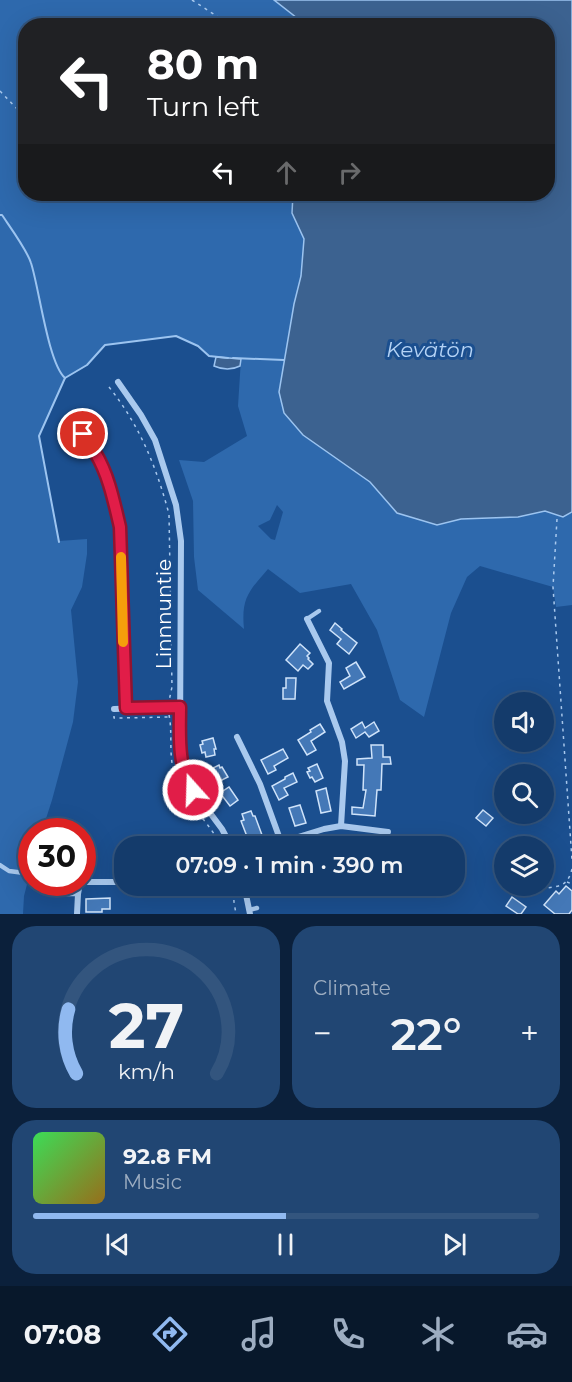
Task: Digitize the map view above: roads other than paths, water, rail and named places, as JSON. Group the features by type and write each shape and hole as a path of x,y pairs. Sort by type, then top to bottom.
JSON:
{"street":[{"name":"Linnnuntie","path":"118,382 155,440 176,505 181,541 180,740 185,776 226,836"},
{"path":"83,434 97,455 105,475 120,527 126,708"},
{"path":"307,619 329,663 327,701 342,742 345,761 341,826"},
{"path":"114,709 180,707"},
{"path":"237,737 260,784 279,836"},
{"path":"301,836 341,826 388,832"},
{"path":"96,883 114,882"},
{"path":"77,914 78,896"},
{"path":"246,896 249,912"}],"lane":[{"path":"307,619 320,611"},
{"path":"0,865 18,872"},
{"path":"249,912 257,908"}],"water":[{"name":"Kevätön","path":"274,0 572,0 572,512 563,517 545,511 518,517 461,519 437,525 397,513 370,482 303,435 284,413 279,392 301,276 304,239 292,213 293,201 555,201 555,18 297,18"},
{"path":"216,357 241,359 240,366 224,369 214,366"}],"waterway":[{"path":"0,215 14,232 29,258 49,341 59,370 65,378"},
{"path":"59,542 39,436 65,378 87,365 105,345 176,336 198,346 209,356 228,358"},
{"path":"233,358 284,360"}]}
